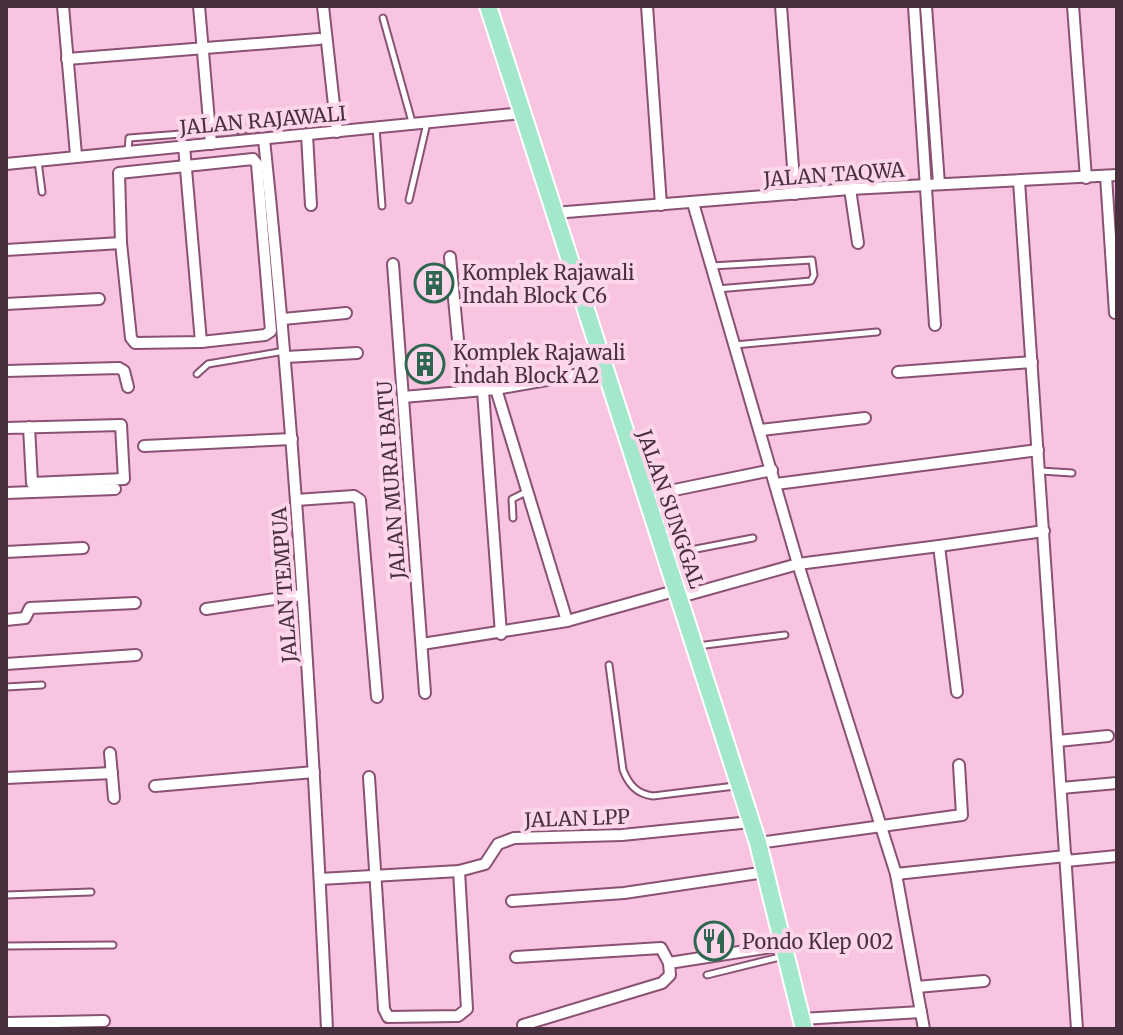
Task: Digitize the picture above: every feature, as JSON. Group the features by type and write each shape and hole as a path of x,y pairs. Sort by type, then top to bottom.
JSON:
{"main road":[{"name":"JALAN SUNGGAL","path":"488,6 758,843 803,1024"}],"street":[{"path":"63,6 76,155"},
{"path":"199,6 210,138"},
{"path":"323,6 337,132"},
{"path":"647,6 661,205"},
{"path":"781,6 795,194"},
{"path":"1073,6 1086,178"},
{"path":"935,325 923,185 914,9 927,8 939,184"},
{"path":"67,59 319,39"},
{"name":"JALAN RAJAWALI","path":"6,164 184,146 210,138 264,139 523,113"},
{"path":"307,135 311,205"},
{"name":"JALAN TEMPUA","path":"264,139 286,354 314,772 327,1029"},
{"path":"184,146 201,342"},
{"path":"250,159 257,164 271,331 265,335 201,342 141,344 133,341 121,243 119,173 185,165 250,159"},
{"path":"1112,176 1115,313"},
{"name":"JALAN TAQWA","path":"554,213 850,189 1112,176"},
{"path":"1019,181 1077,1029"},
{"path":"850,189 858,243"},
{"path":"693,203 798,564 896,874 924,1029"},
{"path":"6,250 121,243"},
{"path":"450,257 463,392"},
{"name":"JALAN MURAI BATU","path":"393,264 425,693"},
{"path":"6,304 99,299"},
{"path":"283,319 346,313"},
{"path":"286,354 357,353"},
{"path":"898,372 1032,362"},
{"path":"6,371 119,368 124,371 128,387"},
{"path":"403,397 483,391 603,370"},
{"path":"496,389 567,621"},
{"path":"483,391 501,634"},
{"path":"761,430 865,418"},
{"path":"6,428 29,427 121,425 124,479 32,483 29,427"},
{"path":"144,446 292,439"},
{"path":"776,484 1038,450"},
{"path":"645,496 772,470"},
{"path":"6,493 115,489"},
{"path":"296,500 359,498 377,697"},
{"path":"422,644 501,634 567,621 798,564 1044,531"},
{"path":"939,546 957,692"},
{"path":"6,552 83,548"},
{"path":"206,609 302,595"},
{"path":"6,620 25,618 30,608 135,603"},
{"path":"6,664 136,655"},
{"path":"1058,741 1108,736"},
{"path":"110,753 114,798"},
{"path":"758,843 962,815 959,765"},
{"path":"155,786 314,772"},
{"path":"6,778 112,773"},
{"path":"369,777 384,1013 390,1018 458,1016 465,1013 468,1004 459,871"},
{"path":"1061,788 1117,783"},
{"name":"JALAN LPP","path":"320,879 377,873 459,871 485,864 498,844 514,838 622,835 751,822"},
{"path":"896,874 1117,856"},
{"path":"512,901 624,893 766,872"},
{"path":"516,957 661,948 669,963 670,975 662,983 523,1025"},
{"path":"669,963 785,950"},
{"path":"917,987 984,981"},
{"path":"803,1024 921,1012"},
{"path":"6,1023 104,1021"}],"lane":[{"path":"383,18 412,123"},
{"path":"409,200 427,122"},
{"path":"128,151 129,138 210,138 324,123"},
{"path":"376,128 382,206"},
{"path":"38,161 42,192"},
{"path":"710,266 812,260 814,275 811,281 716,289"},
{"path":"734,345 877,332"},
{"path":"197,374 208,364 286,354"},
{"path":"1040,471 1072,473"},
{"path":"513,518 512,499 529,490"},
{"path":"665,555 753,538"},
{"path":"696,647 785,635"},
{"path":"609,665 623,770 630,785 644,795 653,796 740,785"},
{"path":"6,687 42,685"},
{"path":"6,895 91,892"},
{"path":"6,946 113,945"},
{"path":"707,975 785,950"}],"place":[{"name":"Komplek Rajawali Indah Block C6","path":"434,283"},
{"name":"Komplek Rajawali Indah Block A2","path":"425,364"},
{"name":"Pondo Klep 002","path":"714,941"}]}
